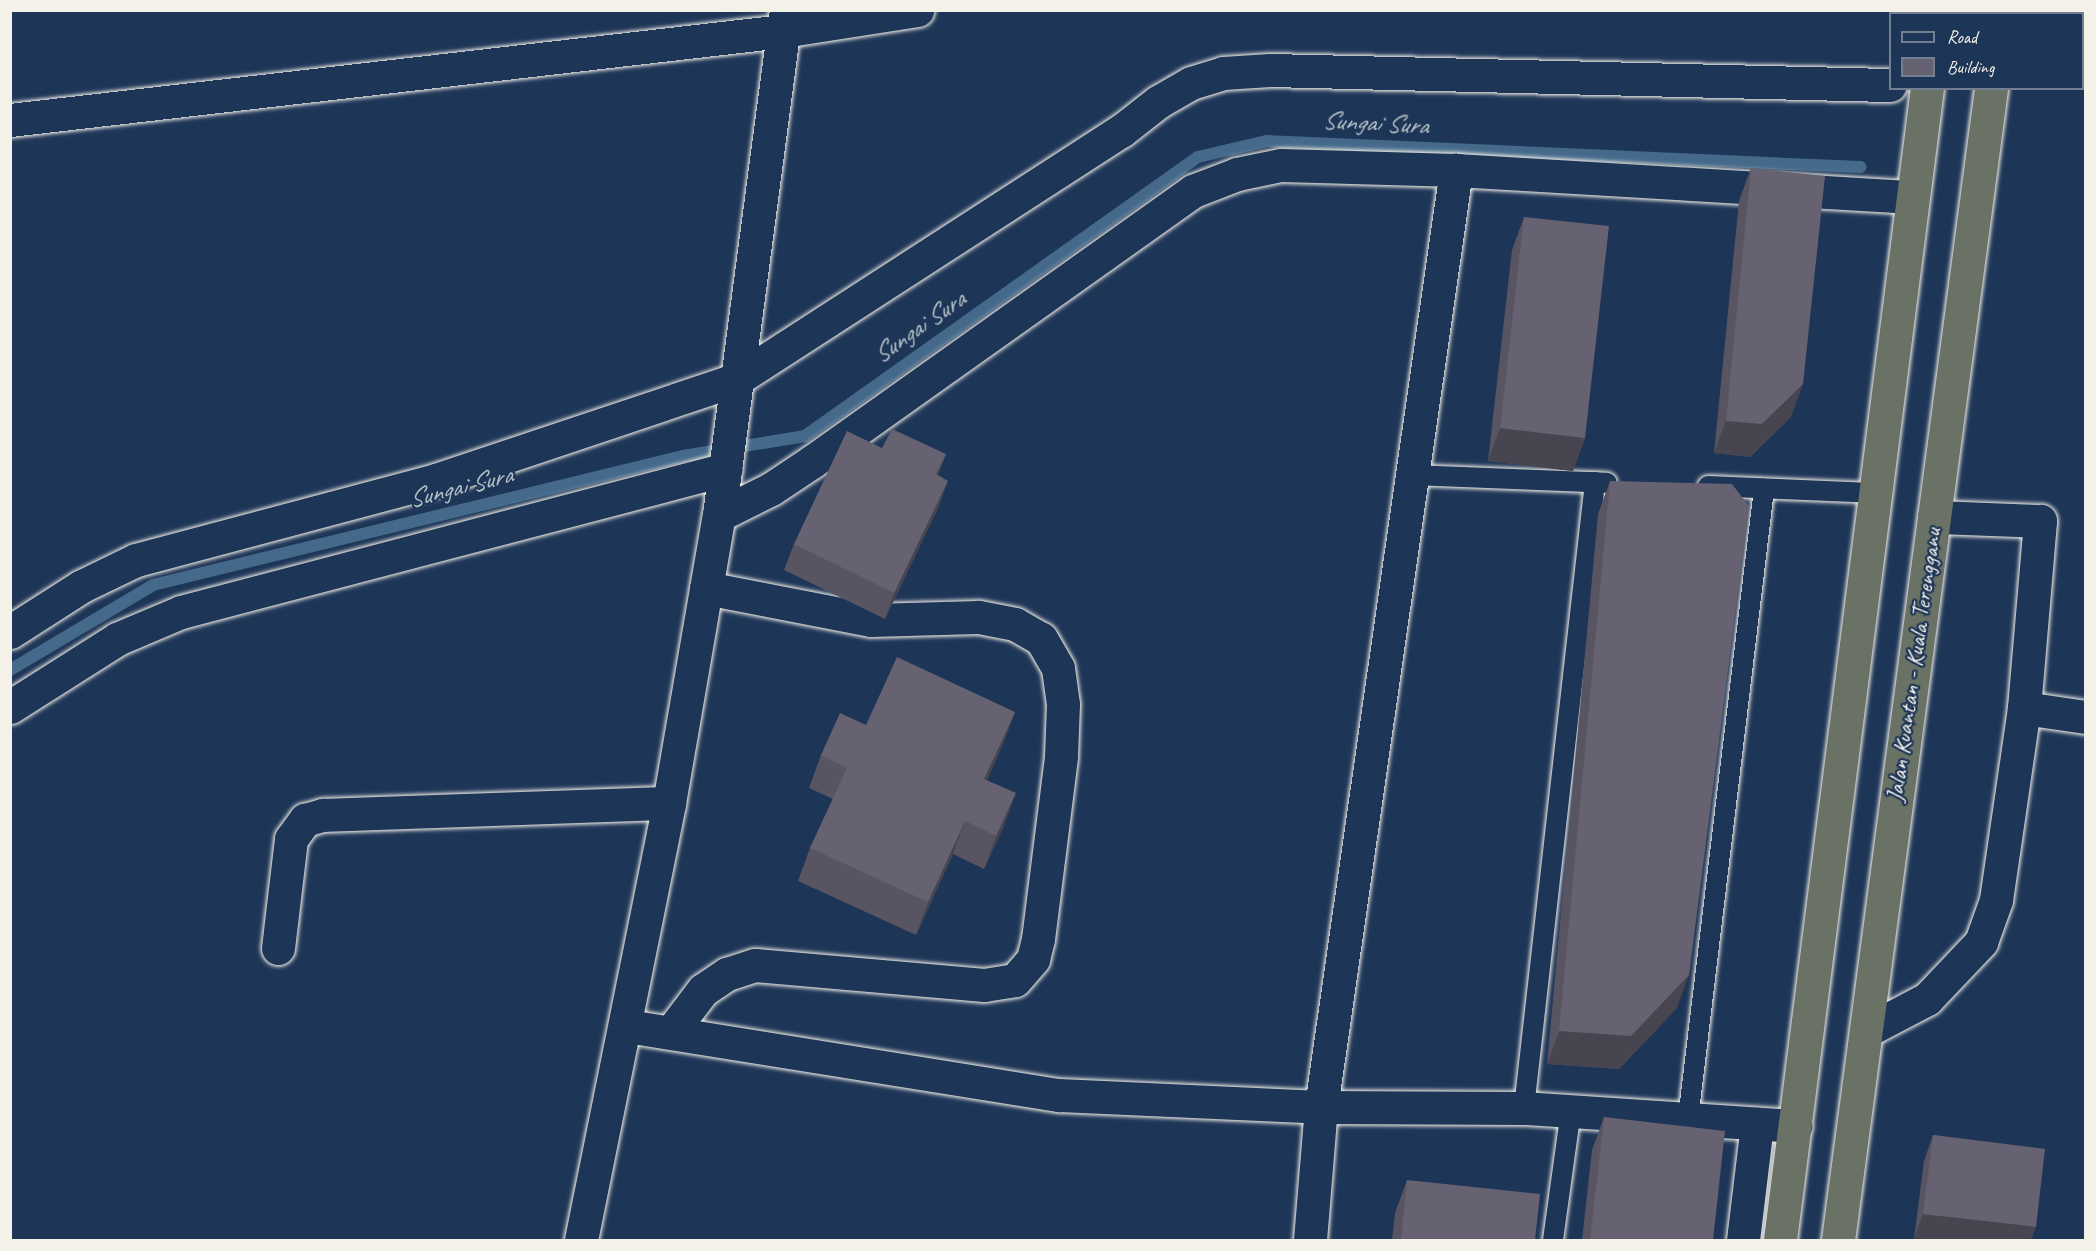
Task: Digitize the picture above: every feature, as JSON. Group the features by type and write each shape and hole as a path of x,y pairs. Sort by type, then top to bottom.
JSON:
{"highway":[{"path":"1780,1240 1878,493 1927,90"},
{"name":"Jalan Kuantan - Kuala Terengganu","path":"1838,1240 1991,90"}],"street":[{"path":"10,120 784,21 917,10"},
{"path":"581,1240 627,1026 669,803 719,514 784,21"},
{"path":"10,632 82,585 136,560 436,480 735,393 1120,131 1158,102 1191,83 1223,74 1270,70 1889,85"},
{"path":"719,514 771,489 813,461 1194,191 1237,174 1281,165 1456,170 1912,197"},
{"path":"1310,1240 1321,1107 1456,170"},
{"path":"10,707 117,639 181,612 726,465"},
{"path":"1866,1031 1927,999 1981,942 1996,900 2024,708 2040,522 1934,517"},
{"path":"671,1032 703,990 727,974 755,965 984,985 1015,980 1033,959 1038,939 1060,756 1063,704 1058,668 1041,639 1016,624 978,616 871,621 706,588"},
{"path":"2024,708 2085,717"},
{"path":"278,948 291,839 305,820 323,815 669,803"},
{"path":"627,1026 1059,1095 1321,1107 1524,1108 1795,1126"},
{"path":"1743,1240 1757,1124"}],"lane":[{"path":"1412,475 1629,483"},
{"path":"1524,1108 1595,482"},
{"path":"1686,486 1878,493"},
{"path":"1688,1119 1764,489"},
{"path":"1553,1240 1571,1111"}],"building":[{"path":"1751,168 1825,176 1803,384 1762,424 1726,421"},
{"path":"1524,217 1609,226 1585,438 1500,428"},
{"path":"892,429 946,454 936,474 948,481 894,593 794,544 847,431 882,448"},
{"path":"1610,481 1732,484 1749,506 1689,975 1631,1036 1559,1031"},
{"path":"897,657 1015,712 984,779 1016,793 996,836 965,821 928,902 810,848 847,768 821,755 840,713 866,725"},
{"path":"1604,1117 1725,1131 1713,1240 1590,1240"},
{"path":"1933,1135 2045,1149 2036,1227 1923,1214"},
{"path":"1407,1180 1540,1194 1535,1240 1401,1240"}],"waterway":[{"name":"Sungai Sura","path":"10,670 153,585 683,456 805,436 1198,157 1267,141 1860,167"}]}
